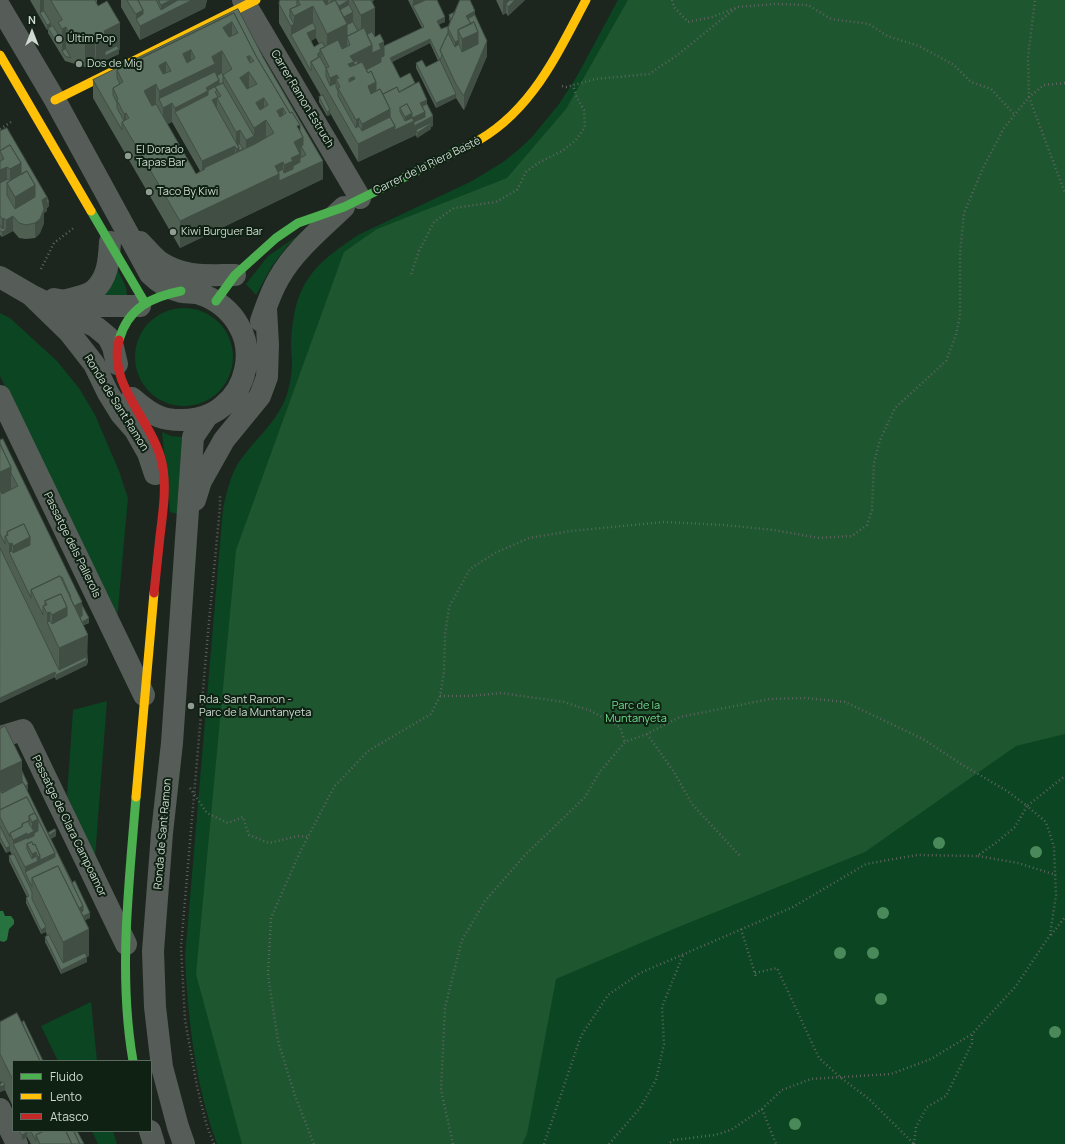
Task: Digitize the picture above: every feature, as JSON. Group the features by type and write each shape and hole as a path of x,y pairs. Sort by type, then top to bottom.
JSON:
{"street":[{"name":"Carrer de la Riera Bastè","path":"216,301 235,275 276,238 298,223 352,203 482,139 509,119 540,82 586,0"},
{"path":"55,100 248,2"},
{"name":"Carrer Ramon Estruch","path":"248,2 352,203"},
{"name":"Ronda de Sant Ramon","path":"0,7 55,100 118,234 142,305"},
{"name":"Ronda de Sant Ramon","path":"0,55 56,152 150,274 162,285 181,291 199,294 216,301 230,312 240,326 246,342 247,360 243,377 235,393 223,406 208,415 188,421 167,419 148,412 132,398"},
{"name":"Carrer de la Riera Bastè","path":"247,360 266,308 279,278 293,258 312,237 352,203"},
{"path":"61,301 92,292 103,280 118,234"},
{"name":"Ronda de Sant Ramon","path":"118,234 178,271 194,276 235,275"},
{"path":"0,277 31,295 96,327 108,337 113,347 117,364"},
{"name":"Ronda de Sant Ramon","path":"133,1060 130,1043 125,973 129,881 144,695 165,486 162,462 152,435 122,382 117,364 117,348 121,332 129,318 142,305 162,295 181,291"},
{"path":"31,295 95,306 142,305"},
{"name":"Ronda de Sant Ramon","path":"31,295 68,332 94,364 108,394 121,414 135,430 148,453 164,506"},
{"name":"Ronda de Sant Ramon","path":"187,522 201,481 224,440 260,396 267,377 268,345 266,308"},
{"name":"Passatge dels Pallerols","path":"0,396 144,695"},
{"name":"Ronda de Sant Ramon","path":"184,1144 162,1067 155,1007 153,951 162,833 172,736 193,437 208,415"},
{"name":"Passatge de Clara Campoamor","path":"0,737 23,730 126,944"},
{"path":"0,1109 17,1144"},
{"path":"150,1132 154,1144"}],"path":[{"path":"672,0 674,7 688,22 712,17 737,7 776,4 808,5 831,19 869,24 886,36 919,46 954,65 971,82 991,89 1015,115"},
{"path":"1035,0 1028,57 1029,97 1065,193"},
{"path":"540,82 566,87 596,79 649,74 687,47 737,7"},
{"path":"314,1144 295,1096 278,1041 268,975 271,918 299,854 334,787 368,751 431,714 440,696 444,671 445,635 450,607 470,569 495,553 529,538 571,531 664,522 724,524 774,530 819,538 852,536 867,525 872,510 874,463 883,433 895,408 946,361 956,335 960,316 960,254 964,213 983,168 1004,128 1029,97 1044,85 1065,83"},
{"path":"410,274 419,251 434,222 454,208 496,202 517,190 526,172 538,163 562,151 576,140 585,127 584,110 577,98 573,85"},
{"path":"0,129 11,122"},
{"path":"41,269 54,243 75,227"},
{"path":"214,1144 206,1123 197,1086 185,1020 181,947 220,507"},
{"path":"440,696 470,696 501,693 564,702 591,711 620,727 625,742"},
{"path":"453,1144 441,1090 445,1007 462,940 485,901 524,855 585,797 599,773 625,742 646,734 680,717 770,699 806,698 845,702 923,739 961,764 1008,791 1046,822 1054,847 1056,875 1056,896 1050,936"},
{"path":"646,734 674,772 692,804 740,856"},
{"path":"977,856 1016,827 1027,806 1065,776"},
{"path":"186,782 207,813 228,823 243,817 249,834 269,843 298,836 308,837"},
{"path":"544,1144 581,1036 608,995 640,973 793,907 866,864 917,855 977,856 1018,863 1056,875"},
{"path":"668,1144 674,1140 715,1135 731,1130 762,1109 782,1090 811,1079 891,1074 931,1060 972,1034 1016,986 1050,936 1065,917"},
{"path":"741,930 755,975 776,968 819,1058 840,1077 869,1099 914,1144"},
{"path":"610,1144 640,1108 656,1080 664,1044 662,1007 684,955"},
{"path":"914,1144 916,1127 927,1107 946,1096 972,1043 972,1034"},
{"path":"762,1109 776,1144"}],"green space":[{"name":"Parc de la Muntanyeta","path":"618,0 1065,0 1065,1144 217,1144 203,1098 194,1052 188,1004 185,957 223,508 231,478 239,462 269,426 284,402 289,388 291,373 291,345 296,307 301,292 316,268 341,246 358,235 472,181 503,162 518,150 532,137 559,104 577,76"},
{"name":"Parc de la Muntanyeta","path":"628,0 1065,0 1065,734 1016,746 865,852 676,928 556,979 527,1134 522,1144 242,1144 196,974 236,550 344,252 377,229 507,178 566,109"},
{"path":"305,231 288,245 272,266 256,295 246,284 268,256"},
{"path":"115,265 126,287 127,296 97,299"},
{"path":"184,308 203,312 219,322 229,338 233,357 229,376 219,392 203,402 184,406 165,402 149,392 139,376 135,357 139,338 149,322 165,312"},
{"path":"0,313 10,318 57,361 79,388 95,415 119,471 128,498 117,620 0,376"},
{"path":"162,432 171,436 182,437 177,514 170,512"},
{"path":"107,701 95,858 67,796 73,710"},
{"path":"91,1002 97,1060 58,1060 41,1026"},
{"path":"92,1132 113,1132 117,1144 98,1144"}],"shaded area":[{"path":"0,911 3,911 5,916 11,916 14,920 14,924 9,929 7,940 4,942 0,941"}],"building":[{"path":"51,0 95,0 98,6 107,1 120,23 104,31 105,34 96,38 95,36 85,41 71,37 66,27 62,29 58,22 62,20"},
{"path":"127,0 138,0 143,10 136,14"},
{"path":"138,0 156,0 161,10 178,0 192,0 140,26 136,19 143,14 143,10"},
{"path":"159,0 171,0 161,5"},
{"path":"280,0 297,0 297,6 290,9 290,17 294,24 291,26 279,4"},
{"path":"298,0 323,0 326,5 335,0 347,24 327,34 313,6 294,16 290,9 300,5"},
{"path":"335,0 349,0 339,6"},
{"path":"353,0 371,0 375,8 361,15"},
{"path":"426,0 437,0 445,17 437,21 441,29 449,26 448,33 440,50 442,55 440,60 430,39 390,58 400,78 410,73 415,83 399,92 397,87 383,94 380,89 376,91 376,82 371,71 368,73 366,70 381,62 381,57 384,56 384,46 424,27 413,6"},
{"path":"460,0 470,0 475,11 466,16 471,24 458,30 459,40 455,42 448,28"},
{"path":"510,0 515,0 508,7 506,4"},
{"path":"349,5 353,12 344,17 340,10"},
{"path":"238,9 264,59 323,161 279,181 278,172 283,169 284,173 293,169 293,166 300,162 300,158 306,155 301,146 303,145 303,137 300,131 300,125 292,112 290,113 256,56 234,13 117,70 117,78 120,84 113,88 113,95 117,103 117,108 124,121 122,122 122,130 93,80"},
{"path":"44,11 51,23 47,25 40,13"},
{"path":"455,12 451,20 449,15"},
{"path":"234,13 256,56 290,113 292,112 300,125 297,126 303,137 294,142 300,154 291,158 293,161 284,165 283,162 275,166 279,174 180,221 122,122 129,118 126,113 124,114 113,88 123,82 117,70","holes":["232,22 238,33 229,37 223,28","191,50 195,58 187,63 183,54","222,51 232,69 223,75 254,128 266,120 274,133 255,144 204,168 205,169 196,174 156,104 152,106 144,91 156,84 159,91 215,64 212,57","250,56 254,61 250,63 247,57","166,62 171,71 163,74 159,66","249,72 257,84 247,89 240,78","264,98 268,105 260,110 256,103","283,108 286,113 280,117 277,111"]},
{"path":"475,15 487,41 463,95 456,84 440,50 448,33 455,47 459,44 462,52 478,44 478,32 474,22 471,24 468,19"},
{"path":"353,22 358,31 347,36 347,25"},
{"path":"474,22 478,32 462,39 458,30"},
{"path":"313,23 316,29 307,33 314,47 322,42 325,47 320,49 318,58 311,62 311,71 291,35"},
{"path":"53,26 58,34 58,44 48,28"},
{"path":"364,28 372,45 350,56 354,62 348,64 350,67 362,62 368,73 371,71 376,82 368,86 371,94 380,89 390,109 362,124 359,118 356,120 338,88 340,87 336,79 339,78 337,75 330,78 326,68 329,67 320,49 338,40 342,49 350,45 347,37","holes":["354,77 355,79 349,82 349,79"]},
{"path":"372,32 375,37 380,34 384,42 379,44 381,49 372,53 372,45 367,35"},
{"path":"117,46 119,49 105,56 105,52"},
{"path":"66,49 71,58 65,56 62,51"},
{"path":"95,57 96,60 89,63 85,62"},
{"path":"320,57 326,68 326,76 330,86 336,83 338,96 356,128 359,126 362,131 390,117 395,126 358,144 311,62"},
{"path":"422,60 426,67 440,60 456,94 436,103 416,63"},
{"path":"357,61 358,63 354,66 354,62"},
{"path":"215,72 219,80 206,88 208,91 175,108 172,103 163,108 159,99"},
{"path":"222,73 223,83 219,85 217,76"},
{"path":"419,82 427,100 420,103 425,112 412,118 414,121 395,130 395,126 390,117 390,109 383,94 397,87 399,92","holes":["407,104 412,113 412,118 405,121 400,112 400,108"]},
{"path":"223,83 254,136 246,140 240,130 236,132 217,98 221,96 215,87"},
{"path":"219,84 215,87 217,90 215,92 218,97 212,100 239,148 236,149 235,146 202,161 175,112 208,95 208,91 206,92"},
{"path":"323,95 330,110 327,112 319,97"},
{"path":"407,104 412,113 405,117 400,108"},
{"path":"427,104 433,116 414,126 414,122 425,117 425,112 422,107"},
{"path":"431,124 417,133 416,130"},
{"path":"7,128 47,197 42,200 44,209 40,219 35,223 26,225 19,223 13,216 6,220 4,218 2,219 0,216 0,183 8,179 10,181 7,183 7,195 15,209 35,197 35,185 27,171 21,175 21,163 10,145 0,151 0,131"},
{"path":"240,144 243,149 239,151 238,145"},
{"path":"10,145 21,163 10,169 7,167 0,170 0,161 4,159 0,151"},
{"path":"27,171 35,185 15,197 7,183"},
{"path":"0,225 2,229 4,228 6,230 2,232 0,230"},
{"path":"3,439 82,602 74,606 62,577 61,578 60,576 31,590 31,598 9,552 12,551 13,553 30,545 30,537 24,524 7,532 7,536 5,536 5,544 0,534 0,490 2,494 18,486 11,473 11,467 0,444 0,440"},
{"path":"0,444 11,467 0,472"},
{"path":"24,524 30,537 13,546 12,543 9,544 5,536 8,535 7,532"},
{"path":"0,548 59,670 86,657 87,660 56,675 55,672 0,698"},
{"path":"60,576 88,635 59,648 47,622 50,621 52,624 67,616 67,607 61,594 45,601 45,605 43,606 43,615 31,590"},
{"path":"61,594 67,607 52,615 50,612 47,613 43,606 47,605 45,601"},
{"path":"82,605 89,618 82,622 80,617 82,616"},
{"path":"5,726 22,761 0,771 0,729"},
{"path":"22,771 28,784 25,786 23,782 22,783"},
{"path":"23,782 83,906 79,908 58,866 32,878 32,887 25,872 55,857 55,853 27,797 0,810 0,790 2,793"},
{"path":"17,785 2,793 1,792"},
{"path":"27,797 35,813 29,816 29,821 22,824 22,827 10,833 10,837 0,817 0,810"},
{"path":"35,813 38,819 32,822 29,816"},
{"path":"38,819 55,853 40,860 35,844 33,845 32,842 27,844 27,849 32,859 36,856 38,861 25,867 13,844 34,836 34,833 38,831"},
{"path":"29,821 29,824 34,831 13,840 10,833 23,826 22,824"},
{"path":"0,826 10,846 6,848 0,837"},
{"path":"55,829 56,831 49,835 48,833"},
{"path":"32,842 33,845 35,844 40,856 38,857 36,852 32,854 27,844"},
{"path":"14,854 32,892 32,899 46,927 41,930 26,898 29,896 9,856"},
{"path":"58,866 89,929 63,942 32,878"},
{"path":"75,881 90,913 83,916 81,912 83,911 83,906 72,883"},
{"path":"49,935 63,963 85,953 87,957 61,970 45,937"},
{"path":"17,1013 40,1060 12,1060 12,1078 0,1054 0,1022"},
{"path":"24,1021 43,1060 40,1060 22,1022"},
{"path":"3,1082 5,1085 0,1087 0,1084"},
{"path":"20,1132 27,1132 22,1135"},
{"path":"32,1132 42,1132 36,1135 36,1140"},
{"path":"42,1132 66,1132 72,1144 40,1144 36,1135"},
{"path":"66,1132 74,1132 80,1144 72,1144"},
{"path":"74,1132 78,1132 84,1144 80,1144"}],"traffic: fast":[{"path":"216,301 235,275 276,238 298,223 344,207 470,145"},
{"path":"91,211 145,303"},
{"path":"119,340 128,320 142,306 160,297 181,291"},
{"path":"133,1060 126,995 126,929 136,797"}],"traffic: slow":[{"path":"55,100 256,0"},
{"path":"470,145 491,132 509,118 525,101 552,63 586,0"},
{"path":"0,55 91,211"},
{"path":"136,797 154,593"}],"traffic: jam":[{"path":"119,340 117,357 119,373 125,388 150,432 162,463 164,499 154,593"}],"place":[{"name":"Últim Pop","path":"59,39"},
{"name":"Dos de Mig","path":"79,64"},
{"name":"El Dorado Tapas Bar","path":"128,156"},
{"name":"Taco By Kiwi","path":"149,192"},
{"name":"Kiwi Burguer Bar","path":"173,232"},
{"name":"Rda. Sant Ramon - Parc de la Muntanyeta","path":"191,706"}]}
